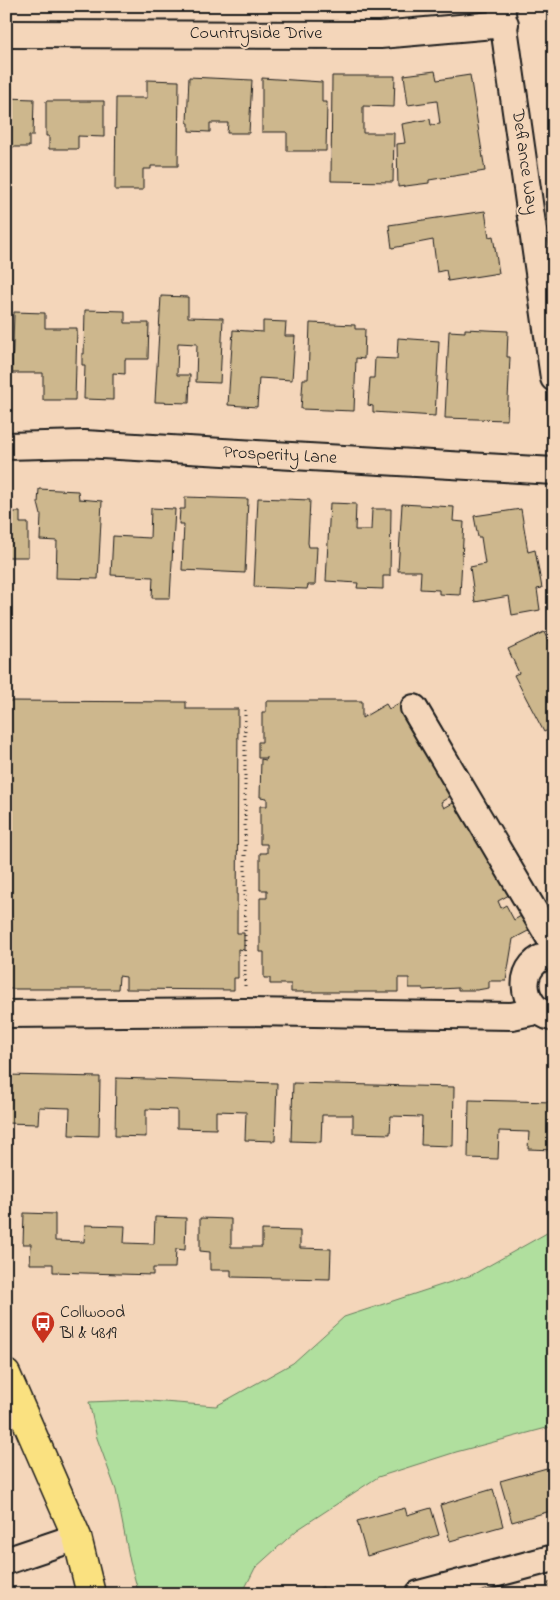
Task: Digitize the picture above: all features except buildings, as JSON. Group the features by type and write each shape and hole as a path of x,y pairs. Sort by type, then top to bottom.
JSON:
{"main road":[{"path":"6,1374 77,1537 91,1594"}],"street":[{"name":"Countryside Drive","path":"6,34 380,35 503,15"},
{"name":"Defiance Way","path":"503,15 554,378"},
{"name":"Prosperity Lane","path":"6,446 84,444 554,471"},
{"path":"414,708 554,945"},
{"path":"545,1014 527,996 526,979 530,969 538,960 554,954"},
{"path":"6,1014 245,1012 512,1016 545,1014"},
{"path":"6,1561 77,1537"},
{"path":"419,1594 554,1558"}],"path":[{"path":"245,707 245,1012"}],"green space":[{"path":"554,1229 554,1426 456,1452 378,1477 297,1530 255,1568 242,1594 139,1594 130,1562 116,1490 97,1438 89,1402 137,1400 216,1406 293,1363 344,1317 472,1275"}],"place":[{"name":"Collwood Bl & 4819","path":"43,1344"}]}
